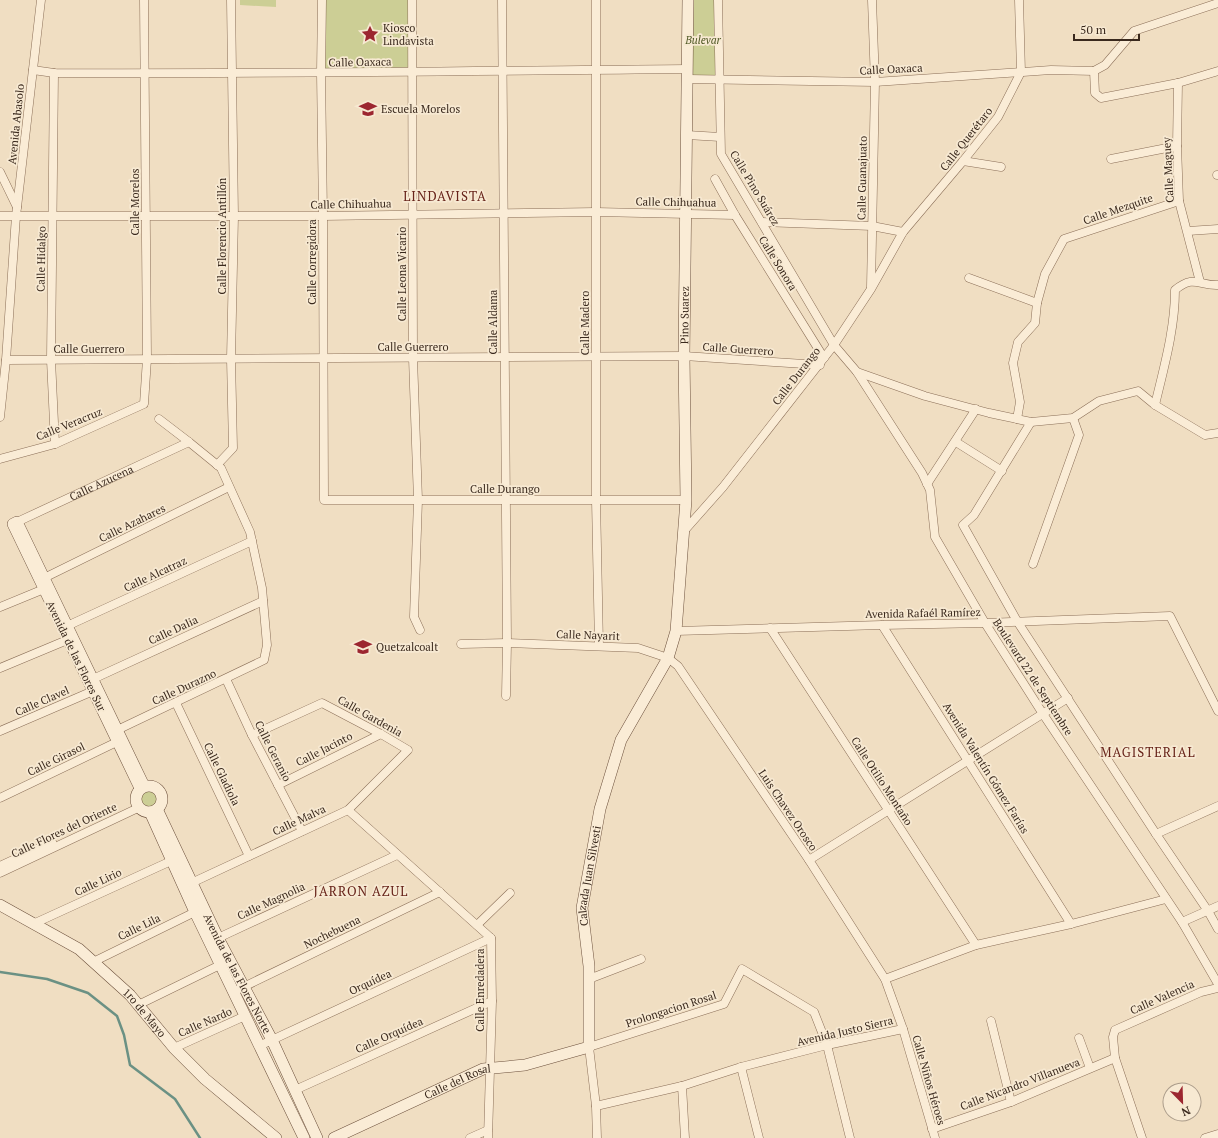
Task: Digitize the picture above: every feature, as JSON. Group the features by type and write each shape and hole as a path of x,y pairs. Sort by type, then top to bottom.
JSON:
{"street":[{"name":"Avenida Abasolo","path":"0,417 6,360 17,212 41,0"},
{"name":"Calle Morelos","path":"144,0 147,359 144,404"},
{"name":"Calle Florencio Antillón","path":"217,465 233,448 231,359 234,216 231,0"},
{"name":"Calle Corregidora","path":"322,0 321,74 324,500"},
{"name":"Calle Leona Vicario","path":"412,0 413,358 418,500 414,617 420,630"},
{"name":"Calle Aldama","path":"502,0 507,643 506,696"},
{"name":"Calle Madero","path":"596,0 596,500 599,646"},
{"name":"Pino Suarez","path":"676,631 686,500 684,356 688,135 688,0"},
{"name":"Calle Pino Suárez","path":"718,0 721,154 834,345"},
{"name":"Calle Guanajuato","path":"871,289 875,82 872,0"},
{"name":"Calle Querétaro","path":"871,289 904,232 964,161 998,117 1021,72 1019,0"},
{"path":"1218,2 1134,31 1105,64 1094,71 1095,93 1101,98 1178,83 1218,71"},
{"name":"Calle Oaxaca","path":"33,70 54,73 232,74 596,70 688,74 719,79 875,82 1051,70 1094,71"},
{"name":"Calle Hidalgo","path":"54,73 51,360 55,444"},
{"name":"Calle Maguey","path":"1178,83 1177,146 1179,201 1200,282"},
{"path":"688,135 720,137"},
{"path":"1111,159 1177,146"},
{"path":"964,161 1001,167"},
{"path":"0,172 17,212"},
{"name":"Calle Sonora","path":"715,179 822,361"},
{"name":"Calle Mezquite","path":"1037,303 1045,274 1064,239 1179,201"},
{"name":"Calle Chihuahua","path":"0,216 17,212 52,216 146,217 596,212 735,215"},
{"path":"762,222 872,226 904,232"},
{"path":"1188,231 1218,229"},
{"path":"969,278 1037,303 1035,323 1018,342 1013,363 1020,402 1017,419"},
{"path":"1155,404 1170,343 1175,303 1175,290 1184,282 1200,282 1218,285"},
{"path":"871,289 834,345 857,372 925,396 1032,422 1073,418 1099,401 1138,391 1155,404 1205,435 1218,434"},
{"name":"Calle Durango","path":"684,531 723,487 834,345"},
{"name":"Calle Guerrero","path":"6,360 684,356 822,361"},
{"name":"Boulevard 22 de Septiembre","path":"857,372 922,473 930,490 935,537 985,623 1043,714 1182,922 1218,984"},
{"name":"Calle Veracruz","path":"0,459 55,444 144,404"},
{"path":"927,484 956,442 976,409"},
{"path":"1032,564 1079,435 1073,418"},
{"path":"158,419 190,442 221,468 250,532 262,588 263,601"},
{"path":"956,442 1002,471 1032,422"},
{"name":"Calle Azucena","path":"15,523 190,442"},
{"name":"Boulevard 22 de Septiembre","path":"1002,471 974,515 963,525 1017,621 1208,911 1218,929"},
{"name":"Calle Azahares","path":"0,607 230,487"},
{"name":"Calle Durango","path":"324,500 686,500"},
{"name":"Avenida de las Flores Sur","path":"15,523 71,639 93,679 142,787"},
{"name":"Calle Alcatraz","path":"67,626 252,541"},
{"name":"Avenida de las Flores Sur","path":"44,584 67,626 93,691 118,736"},
{"name":"Calle Durazno","path":"118,736 176,703 264,660 267,645 263,601"},
{"name":"Calle Dalia","path":"93,679 263,601"},
{"name":"Avenida Rafaél Ramírez","path":"676,631 882,624 985,623 1170,616 1218,711"},
{"name":"Avenida Valentín Gómez Farías","path":"882,624 1071,924"},
{"name":"Calle Otilio Montaño","path":"770,628 976,945"},
{"name":"Calzada Juan Silvesti","path":"597,1138 596,1106 589,1047 589,966 582,908 600,809 621,740 668,658 676,631"},
{"path":"0,668 71,639"},
{"name":"Calle Nayarit","path":"461,644 507,643 638,648 668,658"},
{"name":"Luis Chavez Orosco","path":"668,658 678,666 809,860 885,979"},
{"name":"Calle Geranio","path":"226,679 252,735 302,831"},
{"name":"Calle Clavel","path":"0,731 93,691"},
{"path":"809,860 1068,698"},
{"name":"Calle Gladiola","path":"176,703 249,856"},
{"name":"Calle Gardenia","path":"252,735 322,703 408,750"},
{"name":"Calle Jacinto","path":"278,785 381,734"},
{"name":"Calle Girasol","path":"0,798 118,736"},
{"name":"Calle Malva","path":"188,885 348,810 408,750"},
{"path":"153,786 160,791 162,800 154,810 146,812 137,805 136,795 142,787 153,786"},
{"name":"Calle Flores del Oriente","path":"0,866 56,843 137,805"},
{"path":"1156,834 1218,806"},
{"name":"Avenida de las Flores Norte","path":"154,810 171,861 188,885 195,912 304,1138"},
{"name":"Avenida de las Flores Norte","path":"154,810 188,885 272,1040 317,1138"},
{"name":"Calle Enredadera","path":"348,810 491,938 491,1068 488,1134"},
{"name":"Calle Flores del Oriente","path":"0,873 56,843"},
{"name":"Calle Magnolia","path":"218,938 398,854"},
{"name":"Calle Lirio","path":"33,924 171,861"},
{"name":"Nochebuena","path":"233,992 440,892"},
{"path":"477,925 510,893"},
{"path":"885,979 976,945 1071,924 1166,899"},
{"name":"1ro de Mayo","path":"0,905 79,949 130,995 174,1048 205,1079 276,1138"},
{"path":"1182,922 1218,906"},
{"name":"Calle Lila","path":"93,962 195,912"},
{"name":"Orquídea","path":"259,1046 491,938"},
{"path":"589,979 641,959"},
{"path":"138,1005 220,965"},
{"name":"Prolongacion Rosal","path":"589,1047 724,1004 742,969 814,1012 827,1045"},
{"name":"Avenida Justo Sierra","path":"596,1106 682,1086 741,1067 827,1045 903,1029 885,979"},
{"name":"Calle Valencia","path":"1115,1058 1113,1037 1115,1030 1201,992 1218,988"},
{"name":"Calle Orquídea","path":"295,1090 492,1001"},
{"name":"Calle Nardo","path":"174,1048 244,1016"},
{"path":"991,1021 1011,1102"},
{"name":"Calle Niños Héroes","path":"903,1029 935,1138"},
{"path":"1079,1038 1090,1068"},
{"path":"827,1045 850,1138"},
{"name":"Calle del Rosal","path":"337,1137 483,1069 525,1065 589,1047"},
{"path":"1115,1058 1142,1138"},
{"name":"Calle Nicandro Villanueva","path":"932,1129 1011,1102 1115,1058"},
{"path":"741,1067 759,1138"},
{"path":"682,1086 686,1138"},
{"path":"470,1138 488,1134"},
{"path":"1205,1138 1218,1134"}],"green space":[{"path":"240,0 276,0 276,7 240,5"},
{"path":"322,0 412,0 412,70 322,72"},
{"name":"Bulevar","path":"688,0 718,0 719,79 688,79"},
{"path":"144,786 162,795 155,810 136,803"}],"waterway":[{"path":"0,972 47,979 88,993 117,1016 124,1035 130,1065 175,1099 200,1138"}],"place":[{"name":"Kiosco Lindavista","path":"370,34"},
{"name":"Escuela Morelos","path":"368,109"},
{"name":"Quetzalcoalt","path":"363,647"}],"district":[{"name":"LINDAVISTA","path":"445,196"},
{"name":"MAGISTERIAL","path":"1148,752"},
{"name":"JARRON AZUL","path":"361,891"}]}
